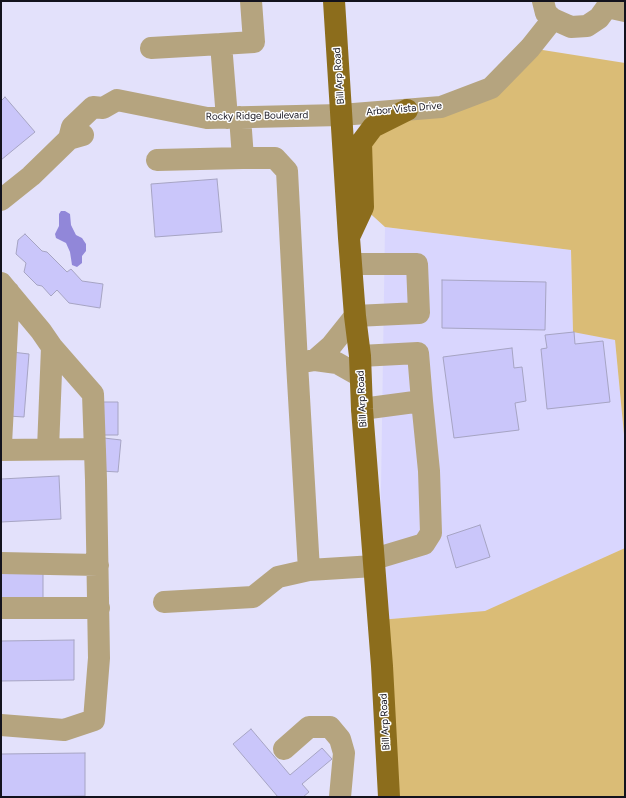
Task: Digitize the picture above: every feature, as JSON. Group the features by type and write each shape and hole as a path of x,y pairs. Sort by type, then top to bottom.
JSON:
{"main road":[{"name":"Bill Arp Road","path":"334,1 349,238 382,666 389,797"},
{"path":"349,238 363,207 361,143 373,128 407,110"}],"street":[{"path":"151,48 254,42 251,1"},
{"name":"Arbor Vista Drive","path":"342,115 442,107 491,88 530,48 548,10 571,27 587,26 613,6"},
{"path":"221,44 234,118 243,158"},
{"name":"Rocky Ridge Boulevard","path":"1,200 31,176 69,139 82,135 91,128 102,117 103,108 117,100 206,118 342,115"},
{"path":"157,160 275,158 287,171 306,361 309,570"},
{"path":"306,361 331,346 355,316 419,313 417,264 351,264"},
{"path":"1,726 64,730 94,720 99,658 93,394 52,347 41,331 5,288"},
{"path":"1,444 5,288"},
{"path":"48,449 52,347"},
{"path":"164,602 253,597 278,577 309,570 374,562 424,544 431,533 429,471 418,353 360,366 306,361"},
{"path":"362,409 422,401"},
{"path":"1,450 95,449"},
{"path":"1,563 98,565"},
{"path":"1,608 99,608"},
{"path":"284,750 309,727 330,727 340,739 344,753 340,797"}],"shaded area":[{"path":"530,48 625,63 625,445 615,340 573,332 571,250 385,227 363,207 373,127 491,88"},
{"path":"61,211 65,211 70,214 71,225 76,235 82,238 86,244 86,251 82,256 82,263 77,267 72,265 70,252 66,243 56,238 55,234 59,226 59,214"},
{"path":"385,227 571,250 573,331 615,340 625,445 625,548 485,612 379,620"},
{"path":"625,548 625,797 389,797 379,620 485,611"}],"building":[{"path":"5,97 35,132 1,160 1,101"},
{"path":"217,179 222,232 155,237 151,184"},
{"path":"25,234 42,251 47,252 67,272 71,269 82,281 103,284 100,308 69,303 57,290 51,296 42,286 37,285 24,272 26,263 16,254 18,240"},
{"path":"442,280 546,282 545,330 442,328"},
{"path":"574,332 575,344 603,341 610,402 547,409 541,349 547,348 545,335"},
{"path":"512,348 514,368 522,367 526,401 515,403 519,430 454,438 443,357"},
{"path":"12,352 29,354 24,417 8,416"},
{"path":"103,402 118,402 118,435 103,435"},
{"path":"104,438 121,440 118,472 101,471"},
{"path":"59,476 61,519 1,522 1,479"},
{"path":"480,525 490,557 456,568 447,536"},
{"path":"1,569 43,569 43,603 1,603"},
{"path":"74,640 74,680 1,681 1,641"},
{"path":"251,729 290,775 322,748 332,759 302,784 309,792 303,797 278,797 233,744"},
{"path":"85,753 85,796 1,797 1,754"}]}
